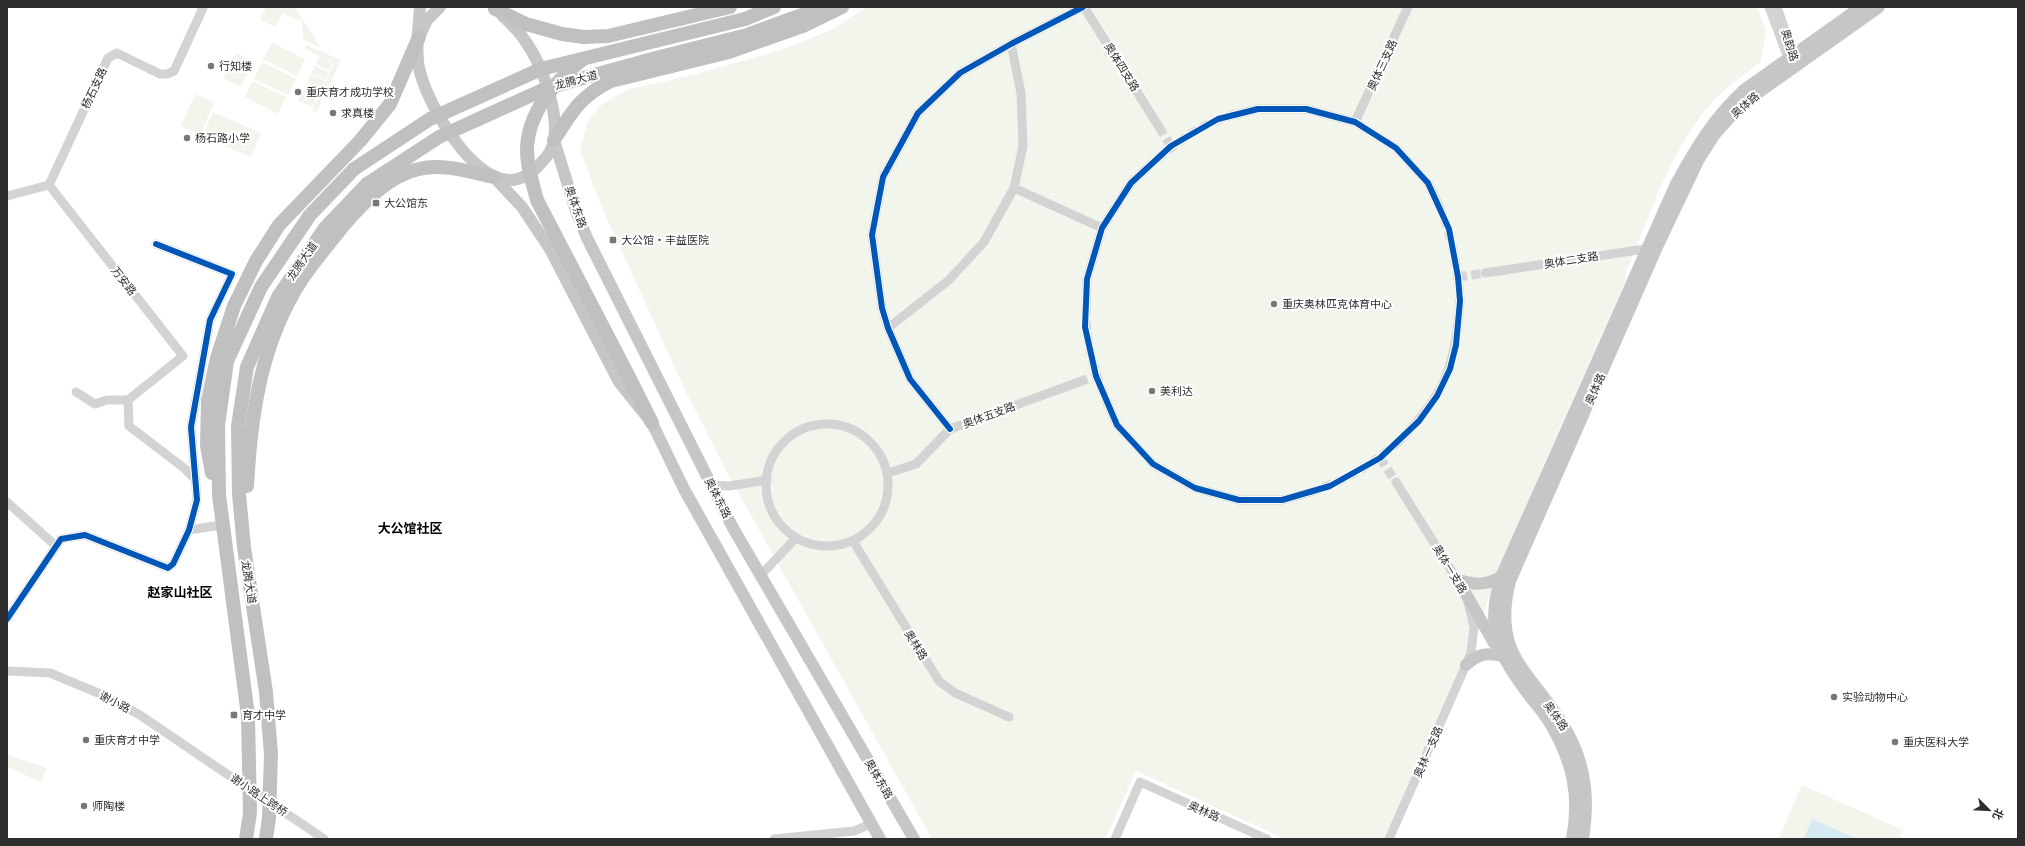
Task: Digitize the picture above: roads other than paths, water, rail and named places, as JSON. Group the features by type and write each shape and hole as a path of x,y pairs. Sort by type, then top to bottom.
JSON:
{"highway":[{"path":"494,8 526,24 562,34 584,37 608,36 730,7"},
{"name":"龙腾大道","path":"246,839 250,813 248,716 221,521 218,425 227,361 261,287 310,215 354,169 430,119 541,69 745,19 774,7"},
{"name":"龙腾大道","path":"266,839 269,818 271,754 266,692 244,547 239,494 238,426 247,367 278,296 325,228 367,184 439,137 547,88 747,35 824,7"},
{"path":"554,140 583,98 596,88 611,81 729,52 803,26 842,7"},
{"path":"221,521 207,446 208,401 217,358 234,306 256,261 279,225 360,141 390,104 419,37"},
{"path":"583,59 564,74 541,103 532,127 527,150 530,173 537,200 652,423"},
{"path":"244,547 250,434 258,388 268,352 285,311 302,279 352,216 370,197 406,173 419,168 436,167 452,168 494,177"}],"main road":[{"path":"420,7 419,67 427,92 440,118 466,154 479,167 494,177 522,207 550,249 619,382 652,423 684,489 880,839"},
{"path":"419,37 427,20 440,7"},
{"name":"奥体路","path":"1793,59 1861,7"},
{"name":"奥体路","path":"1583,839 1587,805 1584,777 1570,736 1560,718 1514,656 1506,630 1505,618 1506,598 1510,581 1652,248 1676,184 1708,130 1727,106 1744,90 1879,7"},
{"path":"494,8 526,42 546,82 555,120 554,140 548,156 537,169 522,177 511,180 494,177"},
{"name":"奥体东路","path":"554,140 576,211 587,238 711,485 760,576 914,839"},
{"name":"奥体路","path":"1572,839 1576,806 1573,779 1567,758 1550,723 1502,656 1496,639 1493,619 1494,597 1501,577 1652,248"},
{"path":"1456,579 1480,585 1490,583 1501,577"},
{"path":"1466,594 1502,656"},
{"path":"1466,665 1479,655 1491,654 1502,656"}],"street":[{"name":"杨石支路","path":"49,185 108,58 117,53 160,74 167,74 174,71 203,8 201,7"},
{"path":"950,428 910,379 888,328 882,308 872,235 883,177 918,113 960,73 1011,44 1084,7"},
{"name":"奥体四支路","path":"1084,7 1160,127"},
{"name":"奥体三支路","path":"1355,122 1408,7"},
{"name":"奥韵路","path":"1769,7 1793,59"},
{"name":"奥韵路","path":"1777,7 1793,59"},
{"path":"888,328 949,280 984,242 1014,188 1023,146 1021,93 1011,44"},
{"path":"1233,115 1258,109 1306,109 1355,122 1396,148 1428,183 1439,206"},
{"path":"1086,307 1087,279 1102,228 1131,183 1147,168"},
{"path":"7,196 49,185"},
{"name":"万安路","path":"49,185 183,356 128,400"},
{"path":"1014,188 1102,228"},
{"path":"7,619 61,539 85,535 168,568 173,564 189,530 197,500 192,427 193,419 210,320 232,274 156,244"},
{"name":"奥体二支路","path":"1485,273 1652,248"},
{"path":"1398,442 1424,415 1437,396 1450,370 1456,346 1460,301"},
{"name":"奥体五支路","path":"888,473 916,464 950,428 1079,382"},
{"path":"76,392 95,404 107,400 128,400 129,426 184,468 196,480"},
{"path":"1107,402 1117,425 1153,464 1195,488 1239,500 1282,500 1311,492"},
{"path":"830,423 850,427 868,438 881,454 888,473 888,493 882,513 870,529 853,541 834,546 821,546 796,538 781,526 770,510 766,480 768,469 776,450 791,435 809,425 830,423"},
{"path":"711,485 729,486 766,480"},
{"name":"奥体一支路","path":"1396,482 1466,594 1474,627 1472,647 1466,665"},
{"path":"7,502 56,546"},
{"path":"189,530 221,521"},
{"path":"760,576 796,538"},
{"name":"奥林路","path":"853,541 939,681 955,693 1009,717"},
{"name":"奥林一支路","path":"1389,839 1466,665"},
{"name":"谢小路","path":"7,671 50,672 103,695 140,715 212,764"},
{"name":"谢小路上跨桥","path":"212,764 324,839"},
{"name":"奥林路","path":"1114,839 1140,782 1267,839"},
{"path":"774,839 854,831 871,824"}],"water":[{"path":"1812,819 1857,839 1804,839"}],"tunnel":[{"path":"1147,168 1166,151 1187,136 1209,124 1233,115"},
{"path":"1159,127 1171,146"},
{"path":"1439,206 1444,217 1454,252 1460,301"},
{"path":"1458,277 1485,273"},
{"path":"1086,307 1087,332 1091,356 1107,402"},
{"path":"1079,382 1096,376"},
{"path":"1311,492 1335,483 1357,472 1398,442"},
{"path":"1380,458 1396,482"}],"place":[{"name":"行知楼","path":"211,66"},
{"name":"重庆育才成功学校","path":"298,92"},
{"name":"求真楼","path":"333,113"},
{"name":"杨石路小学","path":"187,138"},
{"name":"大公馆东","path":"376,203"},
{"name":"大公馆‧丰益医院","path":"613,240"},
{"name":"重庆奥林匹克体育中心","path":"1274,304"},
{"name":"美利达","path":"1152,391"},
{"name":"实验动物中心","path":"1834,697"},
{"name":"育才中学","path":"234,715"},
{"name":"重庆育才中学","path":"86,740"},
{"name":"重庆医科大学","path":"1895,742"},
{"name":"师陶楼","path":"84,806"}],"district":[{"name":"大公馆社区","path":"410,528"},
{"name":"赵家山社区","path":"180,592"}]}
